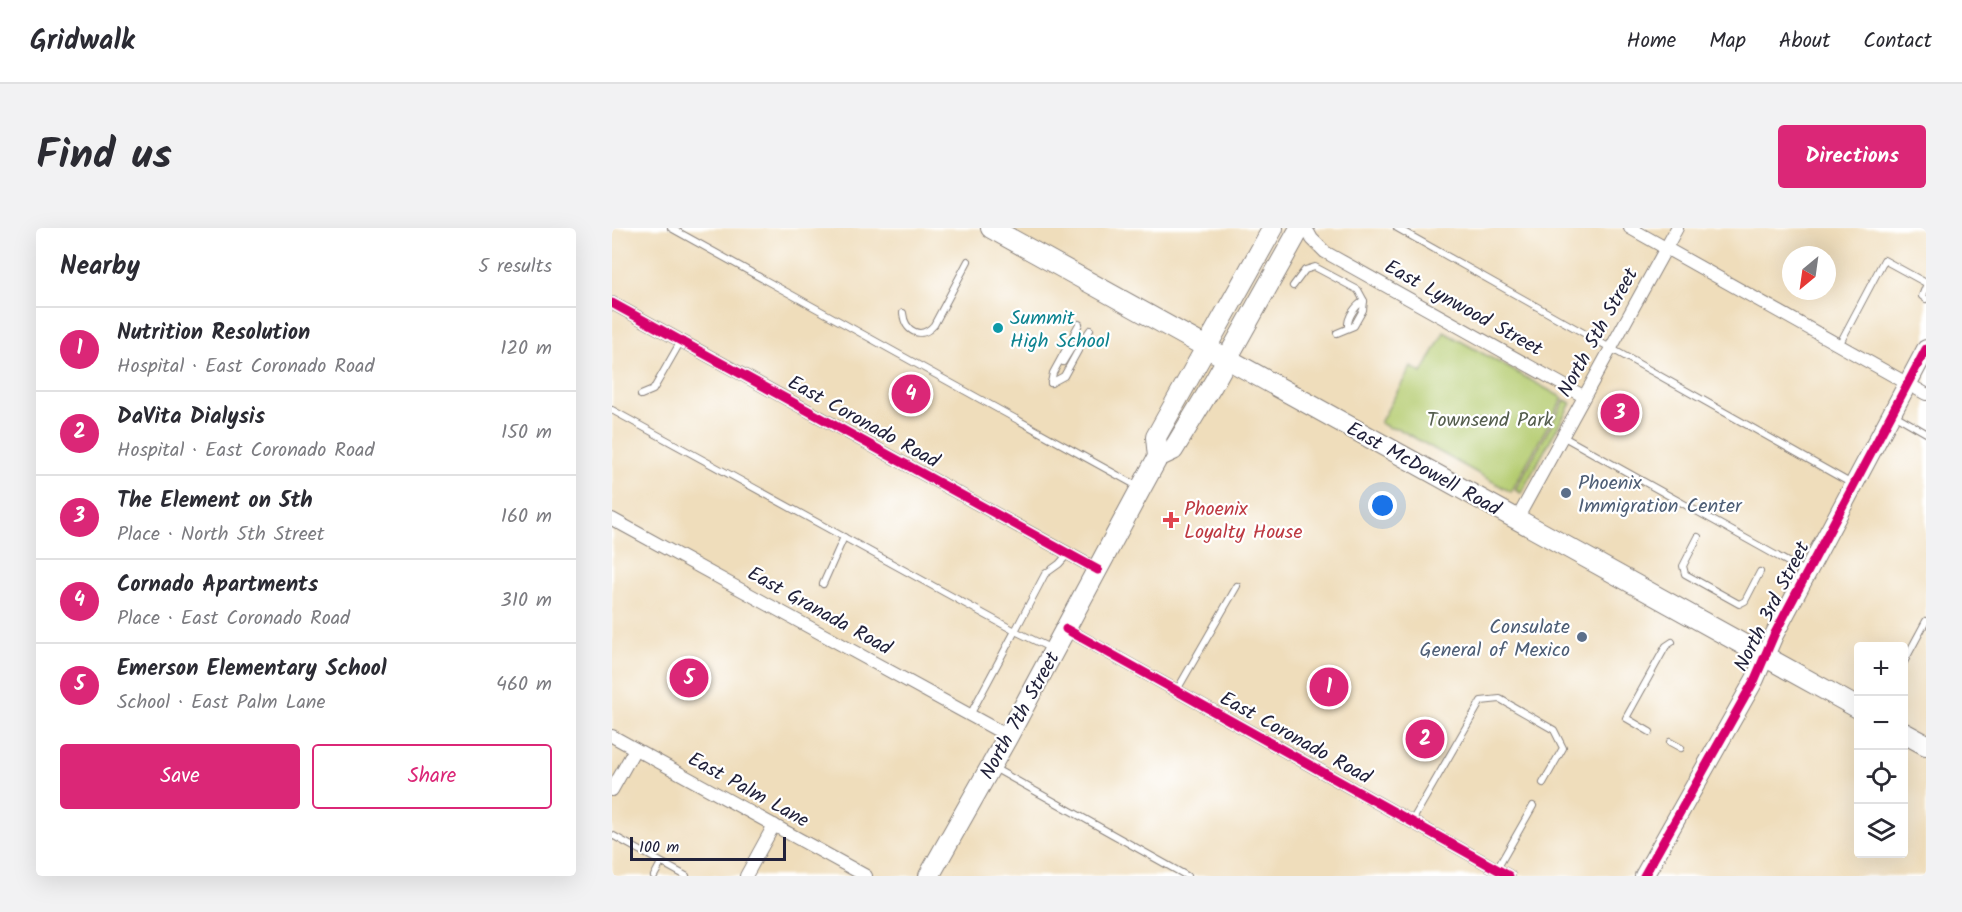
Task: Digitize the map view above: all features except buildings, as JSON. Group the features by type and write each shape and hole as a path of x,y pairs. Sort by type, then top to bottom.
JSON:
{"main road":[{"name":"East McDowell Road","path":"990,228 1854,706"},
{"name":"North 7th Street","path":"929,876 1008,736 1158,457 1156,437 1273,228"},
{"name":"North 7th Street","path":"1158,457 1173,450 1296,236"},
{"path":"1908,735 1926,745"}],"street":[{"name":"East Lynwood Street","path":"1306,228 1312,239 1325,252 1583,396"},
{"path":"1630,228 1926,394"},
{"name":"North 5th Street","path":"1516,519 1677,228"},
{"name":"East Lynwood Street","path":"1296,236 1303,244 1325,252"},
{"name":"East Coronado Road","path":"612,303 1098,570"},
{"name":"North 3rd Street","path":"1644,876 1755,679 1764,655 1926,349"},
{"name":"East Granada Road","path":"612,519 1008,736"},
{"name":"East Coronado Road","path":"1066,629 1509,876"},
{"name":"East Palm Lane","path":"612,736 866,876"},
{"path":"612,789 635,748"},
{"path":"746,876 774,825"}],"lane":[{"path":"671,228 987,399 1141,488"},
{"path":"1397,228 1854,485"},
{"path":"1839,345 1884,260 1926,285 1922,296 1926,298"},
{"path":"903,314 904,322 910,329 920,334 927,332 934,325 968,261"},
{"path":"1293,286 1305,270 1314,267 1358,291 1364,301 1353,313 1348,327 1337,333"},
{"path":"1084,326 1079,336 1084,326"},
{"path":"641,395 653,390 681,341"},
{"path":"1075,344 1064,376 1051,383 1053,373 1075,344"},
{"path":"612,411 1015,631 1055,650"},
{"path":"1892,413 1926,433"},
{"path":"1562,436 1807,573"},
{"path":"823,584 844,537"},
{"path":"1698,537 1683,566 1685,574 1730,600 1739,604 1745,601 1760,572"},
{"path":"970,715 1045,574 1068,554"},
{"path":"1177,691 1237,586"},
{"path":"1908,655 1926,621"},
{"path":"1650,732 1626,718 1666,646 1672,642"},
{"path":"1412,822 1481,701 1500,699 1554,730 1563,748 1543,783"},
{"path":"1670,742 1681,748"},
{"path":"991,766 1187,876"},
{"path":"1497,870 1533,806"},
{"path":"612,835 686,876"},
{"path":"654,876 661,863"}],"green space":[{"name":"Townsend Park","path":"1444,332 1563,398 1511,492 1397,428 1390,428 1380,423 1411,367 1422,373"},
{"path":"1565,400 1571,403 1521,493 1515,490"}],"cycle path":[{"path":"612,303 1098,570"},
{"path":"1644,876 1755,679 1774,635 1926,349"},
{"path":"1066,629 1509,876"}],"place":[{"name":"Summit High School","path":"998,328"},
{"name":"Cornado Apartments","path":"911,394"},
{"name":"The Element on 5th","path":"1620,413"},
{"name":"Phoenix Immigration Center","path":"1566,493"},
{"name":"Phoenix Loyalty House","path":"1171,520"},
{"name":"Consulate General of Mexico","path":"1582,637"},
{"name":"Emerson Elementary School","path":"689,678"},
{"name":"Nutrition Resolution","path":"1329,687"},
{"name":"DaVita Dialysis","path":"1425,739"}]}
